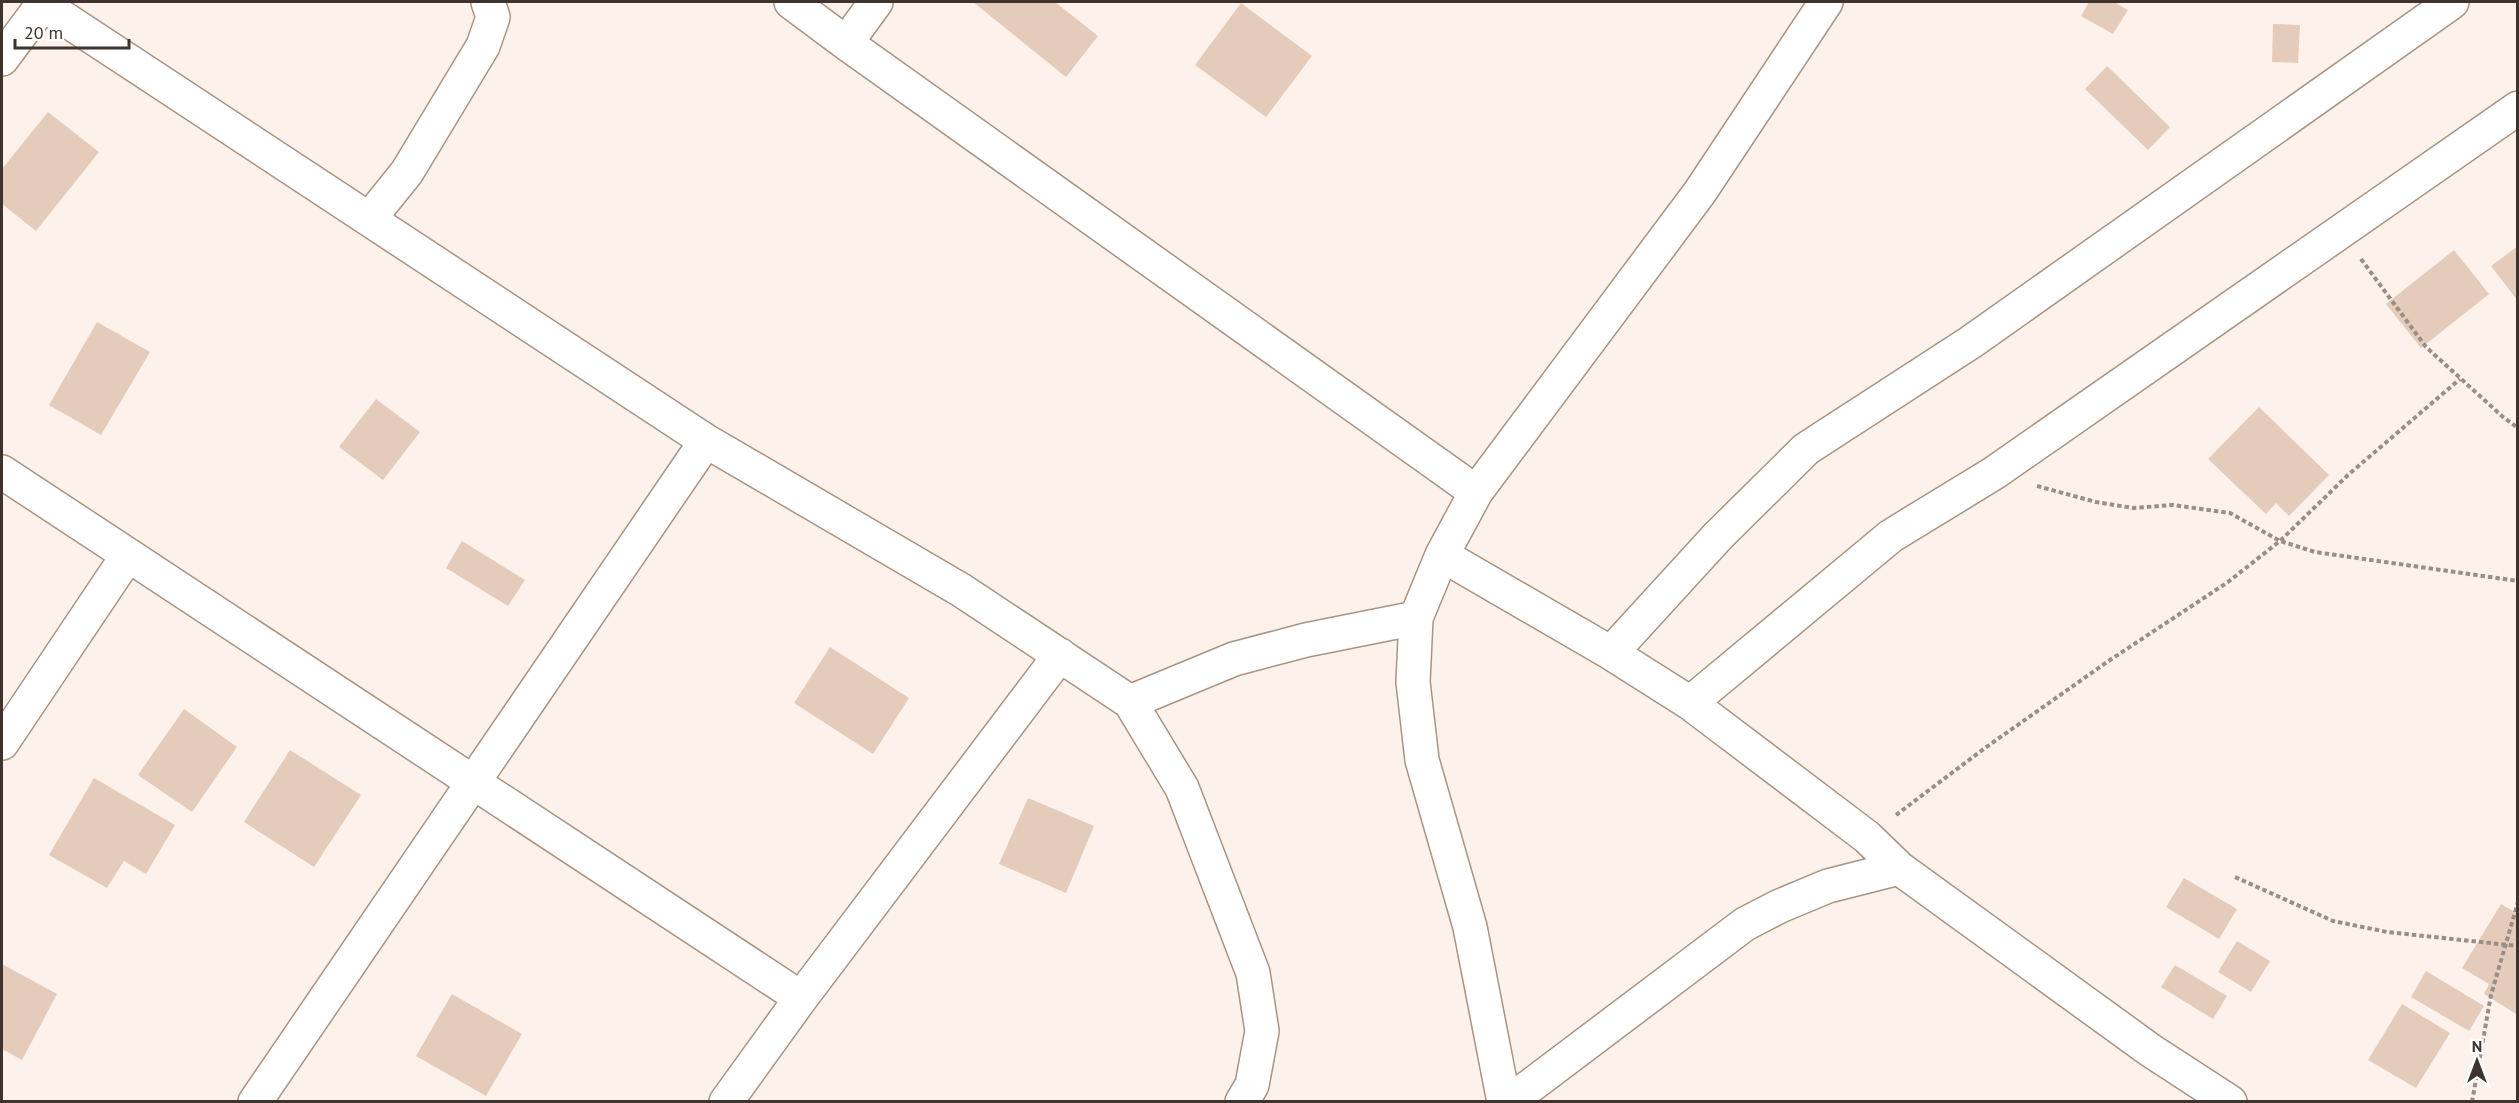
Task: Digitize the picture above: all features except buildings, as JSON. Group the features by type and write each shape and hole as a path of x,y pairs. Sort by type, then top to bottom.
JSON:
{"street":[{"path":"370,218 407,172 483,46 493,17 488,2"},
{"path":"791,2 1476,492"},
{"path":"846,43 876,2"},
{"path":"1826,2 1700,192 1476,492 1442,555 1416,618 1413,682 1422,760 1470,927 1507,1101 1745,924 1828,886 1899,868"},
{"path":"1611,653 1718,536 1806,449 1971,342 2452,2"},
{"path":"2,59 41,3 706,441 961,590 1130,702 1182,788 1253,973 1262,1031 1252,1085 1242,1101"},
{"path":"1690,703 1891,536 1994,473 2517,108"},
{"path":"255,1101 706,441"},
{"path":"2,472 801,998"},
{"path":"2,742 128,555"},
{"path":"1442,555 1611,653 1690,703 1867,837 1899,868 2150,1050 2230,1101"},
{"path":"1130,702 1234,659 1306,640 1416,618"},
{"path":"726,1101 1060,655"}],"path":[{"path":"2341,232 2426,347 2460,380 2517,428"},
{"path":"1867,837 1984,748 2229,582 2280,541 2348,475 2460,380"},
{"path":"1994,473 2096,502 2133,508 2173,506 2230,513 2280,541 2315,552 2517,581"},
{"path":"2235,877 2333,921 2387,932 2517,946"},
{"path":"2472,1101 2491,995 2517,902"}]}
